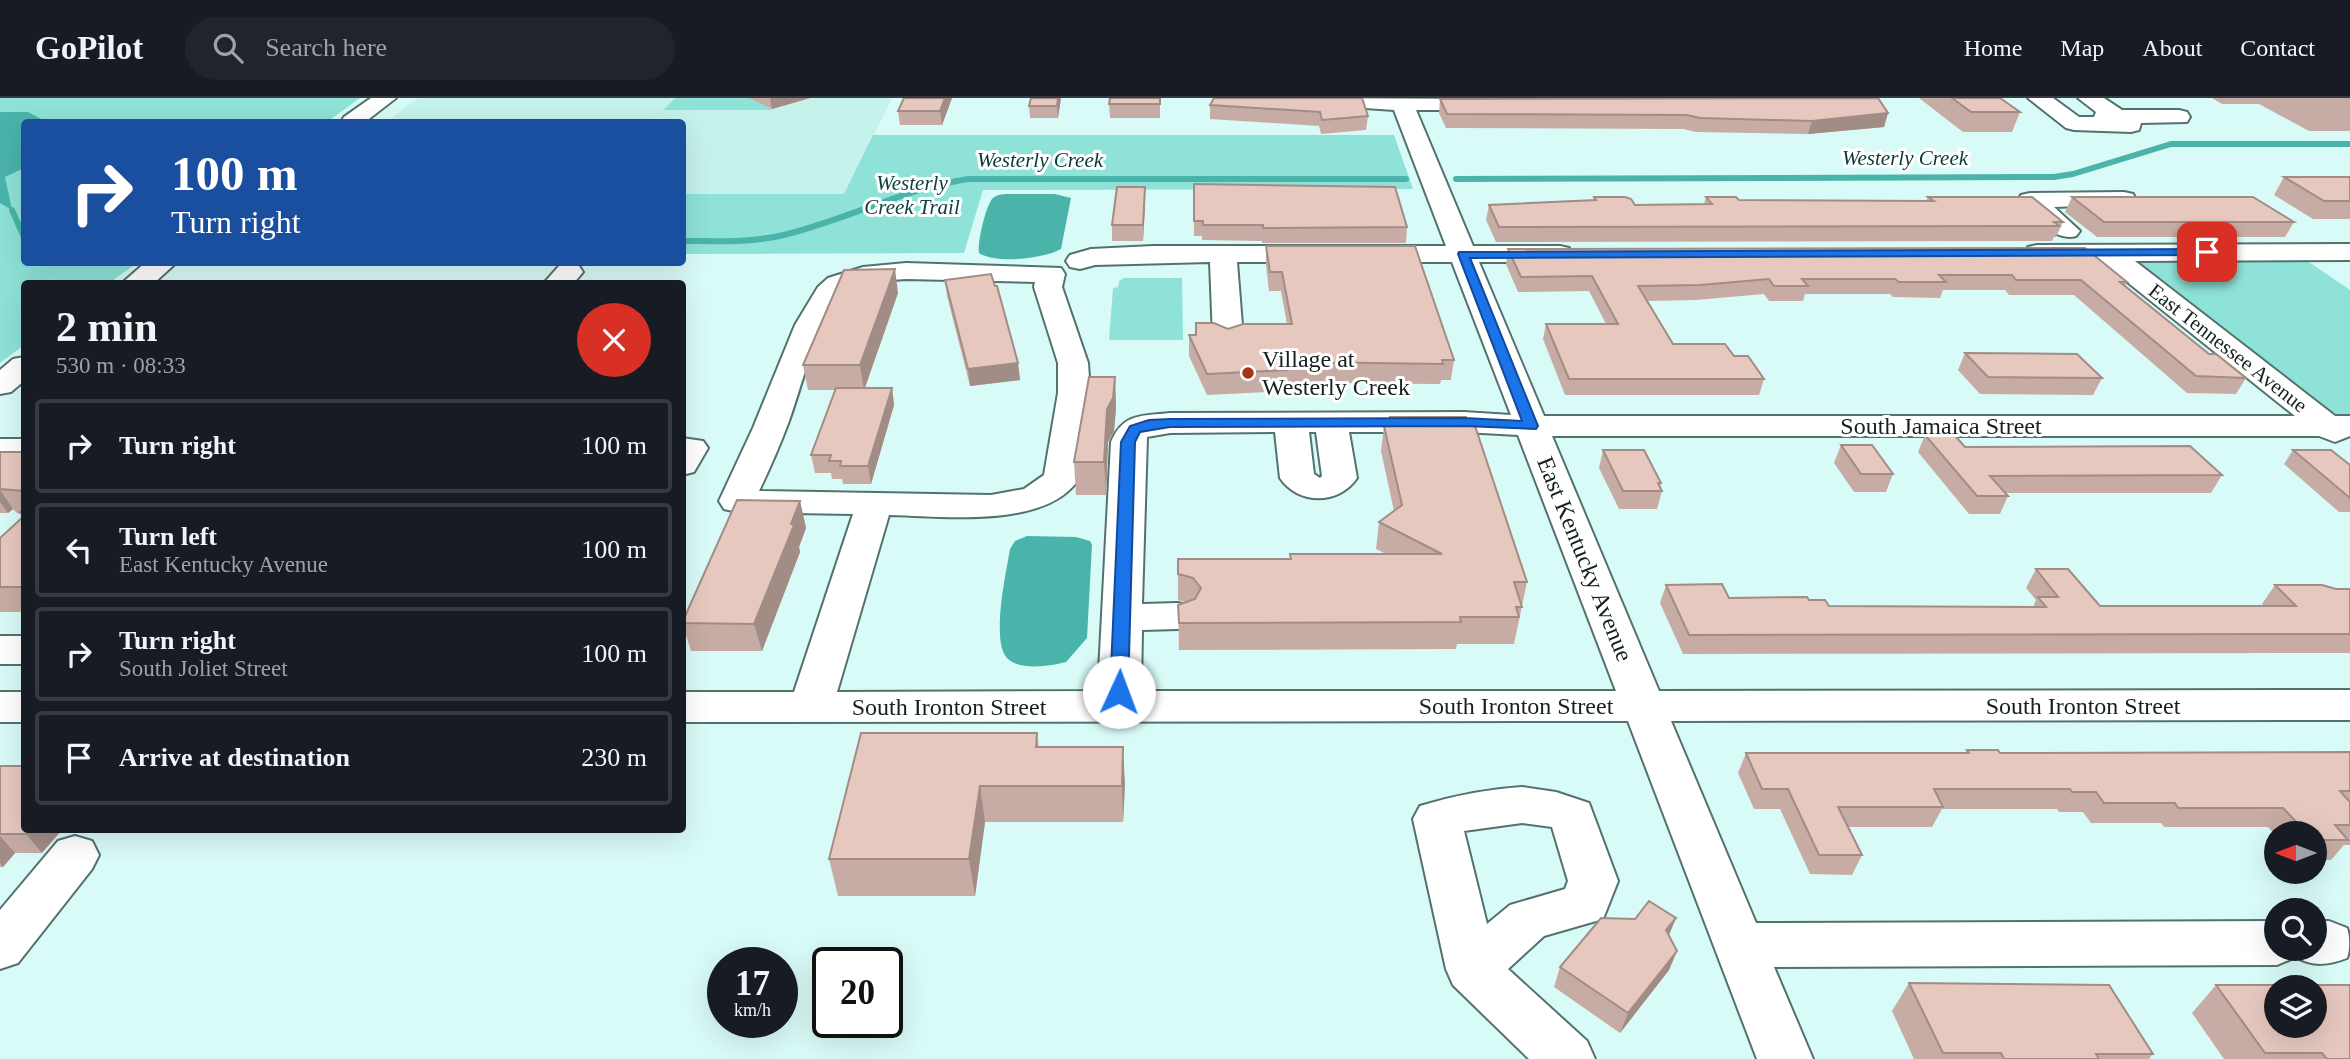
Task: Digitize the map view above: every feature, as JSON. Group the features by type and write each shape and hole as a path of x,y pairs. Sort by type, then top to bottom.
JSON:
{"street":[{"path":"356,119 385,98"},
{"path":"1308,98 1506,104"},
{"path":"2039,98 2074,123 2087,126 2131,125 2089,98"},
{"path":"2118,117 2179,117 2148,98"},
{"name":"East Kentucky Avenue","path":"1401,101 1785,1059"},
{"name":"East Tennessee Avenue","path":"2146,200 2030,201 2343,432"},
{"path":"2299,231 2341,252"},
{"path":"2010,253 2341,252"},
{"path":"1080,261 1090,257 1153,254 1579,254"},
{"path":"1223,255 1228,338"},
{"path":"140,280 158,266"},
{"path":"906,271 1051,274 1048,287 1073,363 1074,383 1060,480 1035,497 991,506 874,504 737,501 774,418 787,376 824,296 837,284 862,275 906,271"},
{"path":"0,385 21,368"},
{"path":"0,394 21,394"},
{"path":"1291,423 1297,478 1310,487 1324,488 1335,484 1340,478 1331,423"},
{"name":"South Jamaica Street","path":"1122,617 1128,442 1132,432 1142,426 1331,423 1420,432 1531,426 2343,432"},
{"path":"0,449 21,449"},
{"path":"811,706 874,504"},
{"path":"1119,706 1122,617 1178,616"},
{"path":"0,650 21,650"},
{"name":"South Ironton Street","path":"686,707 2350,705"},
{"path":"0,707 21,707"},
{"path":"0,947 75,855"},
{"path":"1739,944 2264,943"},
{"path":"1472,969 1567,1059"}],"shaded area":[{"path":"418,98 892,98 845,194 686,194 686,119 390,119"}],"green space":[{"path":"0,98 360,98 331,119 21,119 21,266 133,266 113,280 21,280 21,347 0,363"},
{"path":"675,98 751,98 773,110 664,110"},
{"name":"Westerly Creek Trail","path":"873,135 1394,135 1413,189 983,190 964,253 686,254 686,194 844,194"},
{"path":"2303,258 2350,290 2350,419 2331,419 2123,259"},
{"path":"1124,278 1182,278 1183,340 1109,340 1113,288 1118,287 1119,281"}],"water":[{"path":"0,112 28,112 41,119 21,119 21,169 5,177 12,210 0,203"},
{"path":"1001,194 1055,194 1071,198 1061,249 1020,259 996,258 979,253 983,224 993,198"},
{"path":"1027,536 1076,537 1090,541 1092,545 1087,638 1066,662 1044,666 1019,665 1007,658 1002,649 1001,606 1010,549 1015,541"}],"building":[{"path":"904,98 945,98 940,111 898,111"},
{"path":"1031,98 1058,98 1057,106 1029,106"},
{"path":"1110,98 1160,98 1160,104 1109,104"},
{"path":"1214,98 1362,98 1368,116 1322,120 1320,112 1210,105"},
{"path":"1878,98 1888,113 1812,121 1700,118 1687,115 1447,114 1440,99"},
{"path":"1952,98 2000,98 2020,112 1971,112"},
{"path":"2284,177 2350,177 2350,201 2324,201"},
{"path":"1194,184 1395,187 1407,227 1263,228 1263,225 1203,225 1203,221 1194,221"},
{"path":"1117,187 1145,187 1143,225 1112,225"},
{"path":"1594,197 1625,197 1631,199 1635,205 1712,204 1706,197 1736,197 1739,200 1934,201 1928,197 2032,197 2063,222 2054,222 2059,226 1499,227 1489,205 1596,200"},
{"path":"2072,197 2253,197 2294,222 2104,222"},
{"path":"1266,246 1415,246 1454,360 1442,360 1443,364 1302,362 1303,367 1287,367 1287,370 1207,374 1189,335 1196,335 1196,323 1214,323 1228,329 1243,324 1292,324 1282,272 1270,272"},
{"path":"2085,248 2127,282 2120,282 2209,354 2216,354 2246,378 2196,376 2081,280 2016,280 2012,275 1939,275 1946,282 1802,279 1808,286 1774,286 1769,279 1700,285 1638,286 1673,344 1725,344 1734,356 1748,356 1764,379 1569,379 1546,324 1618,324 1592,276 1521,277 1508,249"},
{"path":"895,269 860,365 803,365 844,270"},
{"path":"991,274 997,286 1018,363 968,369 945,280"},
{"path":"1965,353 2077,354 2102,378 1988,377"},
{"path":"1089,377 1115,377 1113,398 1107,409 1104,462 1074,462"},
{"path":"836,388 892,388 868,466 840,466 841,461 829,461 831,455 811,455"},
{"path":"1390,417 1466,417 1468,426 1475,426 1527,582 1514,582 1522,607 1516,607 1519,617 1460,617 1461,622 1179,623 1178,605 1195,599 1201,588 1193,578 1178,574 1178,559 1291,559 1290,554 1442,554 1379,522 1402,505 1384,426 1392,426"},
{"path":"1943,422 1965,447 2190,446 2222,475 1990,476 2008,496 1977,496 1925,435"},
{"path":"1841,445 1872,445 1893,474 1861,474"},
{"path":"1603,450 1644,450 1661,483 1658,483 1662,491 1623,491"},
{"path":"2293,450 2331,450 2350,465 2350,498"},
{"path":"0,452 21,452 21,491 0,489"},
{"path":"737,500 800,501 791,524 794,525 754,624 686,623 686,614"},
{"path":"21,519 21,587 0,587 0,538"},
{"path":"2036,569 2068,569 2100,606 2296,606 2275,585 2322,585 2350,589 2350,634 1689,635 1666,585 1722,584 1729,598 1807,597 1809,600 1825,600 1829,606 2046,607 2038,597 2058,597"},
{"path":"861,733 1037,733 1036,747 1123,747 1122,786 980,786 969,859 829,859"},
{"path":"1967,750 1998,750 2000,753 2350,752 2350,791 2340,791 2350,802 2350,825 2335,825 2348,840 2328,840 2328,821 2295,821 2283,808 2178,808 2175,803 2104,803 2096,792 2072,792 2070,789 1934,789 1943,807 1838,807 1862,855 1819,855 1788,789 1762,789 1746,753 1969,753"},
{"path":"0,766 21,766 21,833 27,833 0,834"},
{"path":"1649,901 1676,918 1666,930 1677,951 1628,1013 1560,967 1601,918 1635,919"},
{"path":"1909,983 2109,985 2153,1054 2096,1054 2099,1059 2004,1059 2001,1053 1943,1053"},
{"path":"2216,985 2264,985 2264,1038 2327,1038 2327,985 2350,985 2350,1059 2327,1059 2322,1053 2265,1053"}],"waterway":[{"name":"Westerly Creek","path":"1456,179 2054,177 2073,174 2171,144 2350,144"},
{"name":"Westerly Creek","path":"686,241 771,238 807,229 921,190 968,179 1406,179"},
{"name":"Westerly Creek","path":"12,210 21,230"}],"place":[{"name":"Village at Westerly Creek","path":"1248,373"}],"route":[{"path":"1119,692 1128,442 1135,429 1170,423 1464,422 1531,426 1463,254 2207,252"}]}
